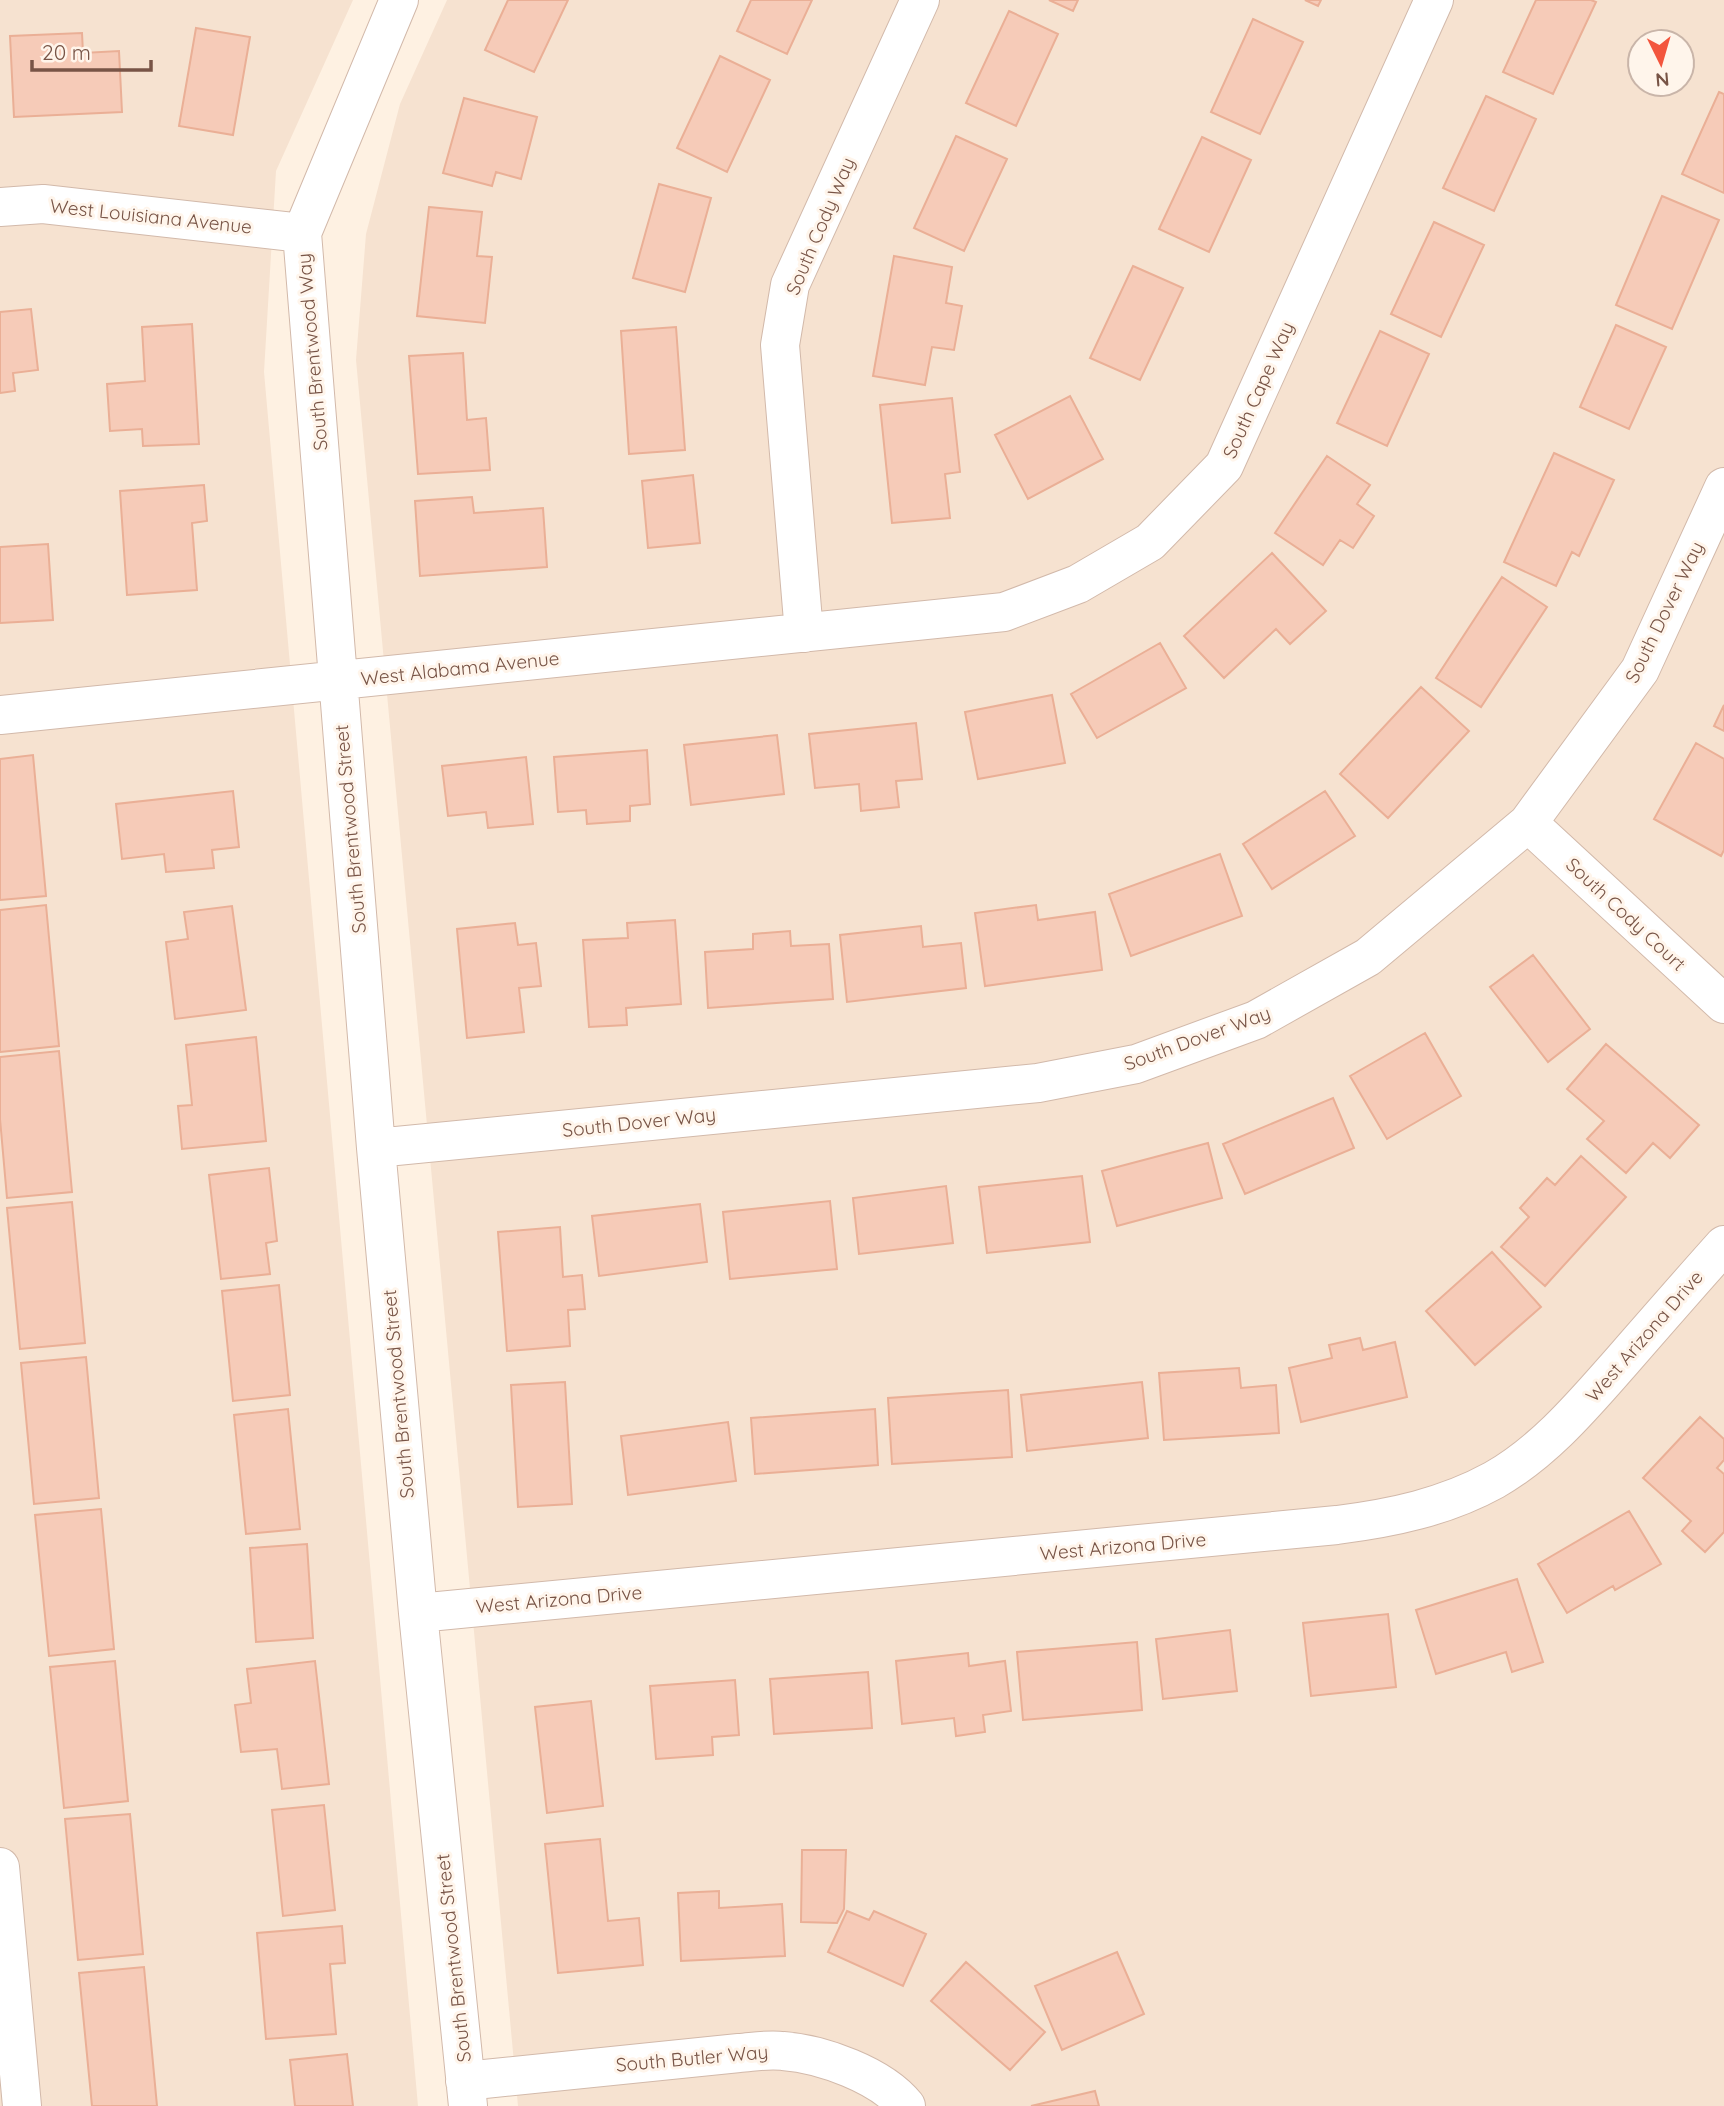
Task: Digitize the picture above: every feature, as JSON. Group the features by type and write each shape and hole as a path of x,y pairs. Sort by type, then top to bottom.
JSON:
{"street":[{"name":"South Brentwood Way","path":"338,681 302,233 398,0"},
{"name":"South Cody Way","path":"804,633 780,345 790,285 920,0"},
{"name":"South Cape Way","path":"804,633 1004,612 1078,584 1150,542 1224,466 1434,0"},
{"name":"West Louisiana Avenue","path":"0,207 43,204 302,233"},
{"name":"South Dover Way","path":"376,1148 1038,1083 1136,1064 1256,1020 1368,957 1528,823 1640,670 1724,487"},
{"name":"West Alabama Avenue","path":"0,715 804,633"},
{"name":"South Brentwood Street","path":"338,681 418,1613 466,2094"},
{"name":"South Cody Court","path":"1528,823 1724,1004"},
{"name":"West Arizona Drive","path":"418,1613 1337,1525 1426,1509 1495,1479 1526,1458 1582,1406 1724,1245"},
{"path":"0,1867 22,2106"},
{"name":"South Butler Way","path":"466,2094 739,2053 783,2051 855,2071 888,2088 906,2106"}],"shaded area":[{"path":"0,0 353,0 276,171 264,372 418,2106 0,2106"},
{"path":"447,0 1724,0 1724,2106 518,2106 356,360 366,234 400,104"}],"building":[{"path":"508,0 568,0 534,72 485,50"},
{"path":"751,0 812,0 787,54 737,31"},
{"path":"1049,0 1078,0 1073,11"},
{"path":"1305,0 1321,0 1318,6"},
{"path":"1536,0 1596,2 1553,94 1503,72"},
{"path":"1009,11 1058,34 1016,126 966,103"},
{"path":"1253,19 1303,42 1260,134 1211,112"},
{"path":"196,28 250,37 233,135 179,126"},
{"path":"82,33 83,53 119,51 122,112 14,117 10,36"},
{"path":"720,56 770,80 727,172 677,148"},
{"path":"1719,92 1724,94 1724,193 1682,174"},
{"path":"1486,96 1536,119 1494,211 1443,188"},
{"path":"464,98 537,117 521,179 496,172 492,186 443,173"},
{"path":"956,136 1007,159 964,251 914,228"},
{"path":"1202,137 1251,160 1209,252 1159,229"},
{"path":"659,184 711,198 685,292 633,278"},
{"path":"1662,196 1719,220 1672,329 1616,305"},
{"path":"429,207 482,212 477,256 492,257 485,323 417,316"},
{"path":"1434,222 1484,245 1441,337 1391,314"},
{"path":"894,256 952,267 946,303 962,306 954,350 932,347 925,385 873,376"},
{"path":"1133,266 1183,288 1140,380 1090,358"},
{"path":"31,309 38,370 13,373 15,391 0,393 0,312"},
{"path":"192,324 199,444 143,446 142,429 110,431 107,384 145,381 142,327"},
{"path":"1616,325 1666,347 1629,429 1580,407"},
{"path":"676,327 685,450 629,454 621,331"},
{"path":"1380,331 1429,354 1387,446 1337,423"},
{"path":"463,353 467,420 486,418 490,470 418,474 409,356"},
{"path":"1070,396 1103,459 1028,499 995,435"},
{"path":"952,398 960,472 945,474 950,518 892,523 880,405"},
{"path":"1554,453 1614,480 1579,556 1572,552 1556,586 1504,562"},
{"path":"1327,456 1370,485 1357,504 1374,516 1353,548 1340,540 1323,565 1275,533"},
{"path":"693,475 700,543 648,548 642,481"},
{"path":"204,485 207,521 192,523 197,590 127,595 120,491"},
{"path":"472,497 474,513 543,508 547,567 420,576 415,501"},
{"path":"48,544 53,620 0,623 0,547"},
{"path":"1272,553 1326,611 1290,644 1276,629 1224,678 1184,636"},
{"path":"1502,577 1547,607 1481,707 1436,678"},
{"path":"1160,643 1186,688 1097,738 1071,694"},
{"path":"1421,687 1469,731 1388,818 1340,774"},
{"path":"1052,695 1065,763 978,779 965,712"},
{"path":"1724,705 1724,731 1714,726"},
{"path":"916,723 922,779 896,781 899,807 861,811 859,784 815,788 809,734"},
{"path":"777,735 784,794 691,805 684,745"},
{"path":"1696,743 1724,759 1724,850 1721,856 1654,819"},
{"path":"647,750 650,804 630,806 630,821 587,824 586,810 558,812 554,757"},
{"path":"33,755 46,896 0,900 0,759"},
{"path":"526,757 533,824 488,828 486,812 448,816 442,766"},
{"path":"233,791 239,847 212,850 214,868 166,872 164,854 122,859 116,804"},
{"path":"1325,791 1355,836 1272,889 1243,844"},
{"path":"1220,854 1242,916 1131,956 1109,894"},
{"path":"46,905 59,1046 0,1052 0,910"},
{"path":"1036,905 1038,920 1095,912 1102,970 985,986 975,913"},
{"path":"232,906 246,1010 175,1019 166,942 188,939 184,912"},
{"path":"675,920 681,1004 626,1008 627,1025 589,1027 583,940 628,938 627,923"},
{"path":"515,923 518,945 536,943 541,986 519,988 524,1032 467,1038 457,929"},
{"path":"921,926 923,947 961,943 966,988 847,1002 840,935"},
{"path":"790,931 791,946 829,944 833,999 708,1008 705,952 753,949 753,934"},
{"path":"1533,955 1590,1029 1548,1062 1490,987"},
{"path":"1425,1033 1461,1096 1387,1139 1350,1076"},
{"path":"256,1037 266,1141 182,1149 178,1106 192,1105 186,1045"},
{"path":"1606,1044 1699,1125 1670,1158 1653,1143 1626,1173 1587,1139 1604,1121 1567,1089"},
{"path":"59,1051 72,1192 7,1198 0,1119 0,1057"},
{"path":"1333,1098 1354,1148 1245,1194 1223,1144"},
{"path":"1208,1143 1222,1198 1117,1226 1102,1171"},
{"path":"1581,1156 1626,1197 1545,1286 1501,1247 1529,1217 1520,1208 1547,1178 1555,1185"},
{"path":"269,1168 277,1241 266,1243 270,1274 221,1279 209,1175"},
{"path":"1082,1176 1090,1242 987,1253 979,1187"},
{"path":"946,1186 953,1243 859,1254 853,1198"},
{"path":"830,1201 837,1269 730,1279 723,1212"},
{"path":"72,1202 85,1343 20,1349 7,1208"},
{"path":"700,1204 707,1262 599,1276 592,1216"},
{"path":"560,1227 563,1277 582,1275 585,1309 568,1310 570,1346 507,1351 498,1232"},
{"path":"1492,1252 1541,1307 1475,1365 1426,1311"},
{"path":"279,1285 290,1395 233,1401 222,1291"},
{"path":"1360,1338 1363,1350 1395,1342 1407,1397 1301,1422 1289,1368 1332,1358 1329,1345"},
{"path":"86,1357 99,1498 34,1504 21,1363"},
{"path":"1239,1368 1241,1388 1276,1385 1279,1433 1164,1440 1159,1373"},
{"path":"565,1382 572,1504 518,1507 511,1385"},
{"path":"1142,1382 1148,1438 1027,1451 1021,1395"},
{"path":"1008,1390 1012,1457 892,1464 888,1398"},
{"path":"288,1409 300,1529 246,1534 234,1415"},
{"path":"875,1409 878,1465 755,1474 751,1418"},
{"path":"1700,1417 1724,1439 1724,1460 1717,1468 1724,1474 1724,1532 1705,1552 1682,1531 1691,1521 1643,1478"},
{"path":"728,1422 736,1481 628,1495 621,1436"},
{"path":"101,1509 114,1649 49,1656 35,1515"},
{"path":"1629,1511 1661,1564 1615,1590 1613,1586 1567,1613 1538,1564"},
{"path":"307,1544 313,1638 256,1642 250,1548"},
{"path":"1517,1579 1543,1662 1512,1672 1506,1652 1436,1674 1416,1610"},
{"path":"1388,1614 1396,1687 1311,1696 1303,1623"},
{"path":"1230,1630 1237,1691 1163,1699 1156,1639"},
{"path":"1137,1642 1142,1710 1023,1720 1017,1652"},
{"path":"968,1653 969,1666 1005,1661 1011,1711 983,1715 985,1732 956,1736 954,1718 902,1724 896,1661"},
{"path":"115,1661 128,1801 64,1808 50,1667"},
{"path":"315,1661 329,1784 282,1789 277,1749 241,1752 235,1705 251,1703 247,1669"},
{"path":"868,1672 872,1728 774,1734 770,1679"},
{"path":"735,1680 739,1735 712,1737 713,1755 656,1759 650,1686"},
{"path":"591,1701 603,1806 547,1813 535,1707"},
{"path":"324,1805 335,1910 283,1916 272,1810"},
{"path":"130,1814 143,1954 78,1960 65,1819"},
{"path":"600,1839 608,1921 639,1918 643,1965 558,1973 545,1844"},
{"path":"802,1850 846,1850 844,1909 837,1923 801,1922"},
{"path":"719,1891 719,1908 782,1904 785,1956 681,1961 678,1893"},
{"path":"847,1911 869,1920 874,1911 926,1934 903,1986 828,1952"},
{"path":"342,1926 345,1963 330,1964 336,2034 266,2039 257,1933"},
{"path":"1117,1952 1144,2014 1062,2050 1035,1986"},
{"path":"966,1962 1045,2032 1010,2070 931,2001"},
{"path":"144,1967 157,2106 92,2106 79,1973"},
{"path":"347,2054 353,2106 295,2106 290,2060"},
{"path":"1095,2091 1099,2106 1031,2106"}]}
